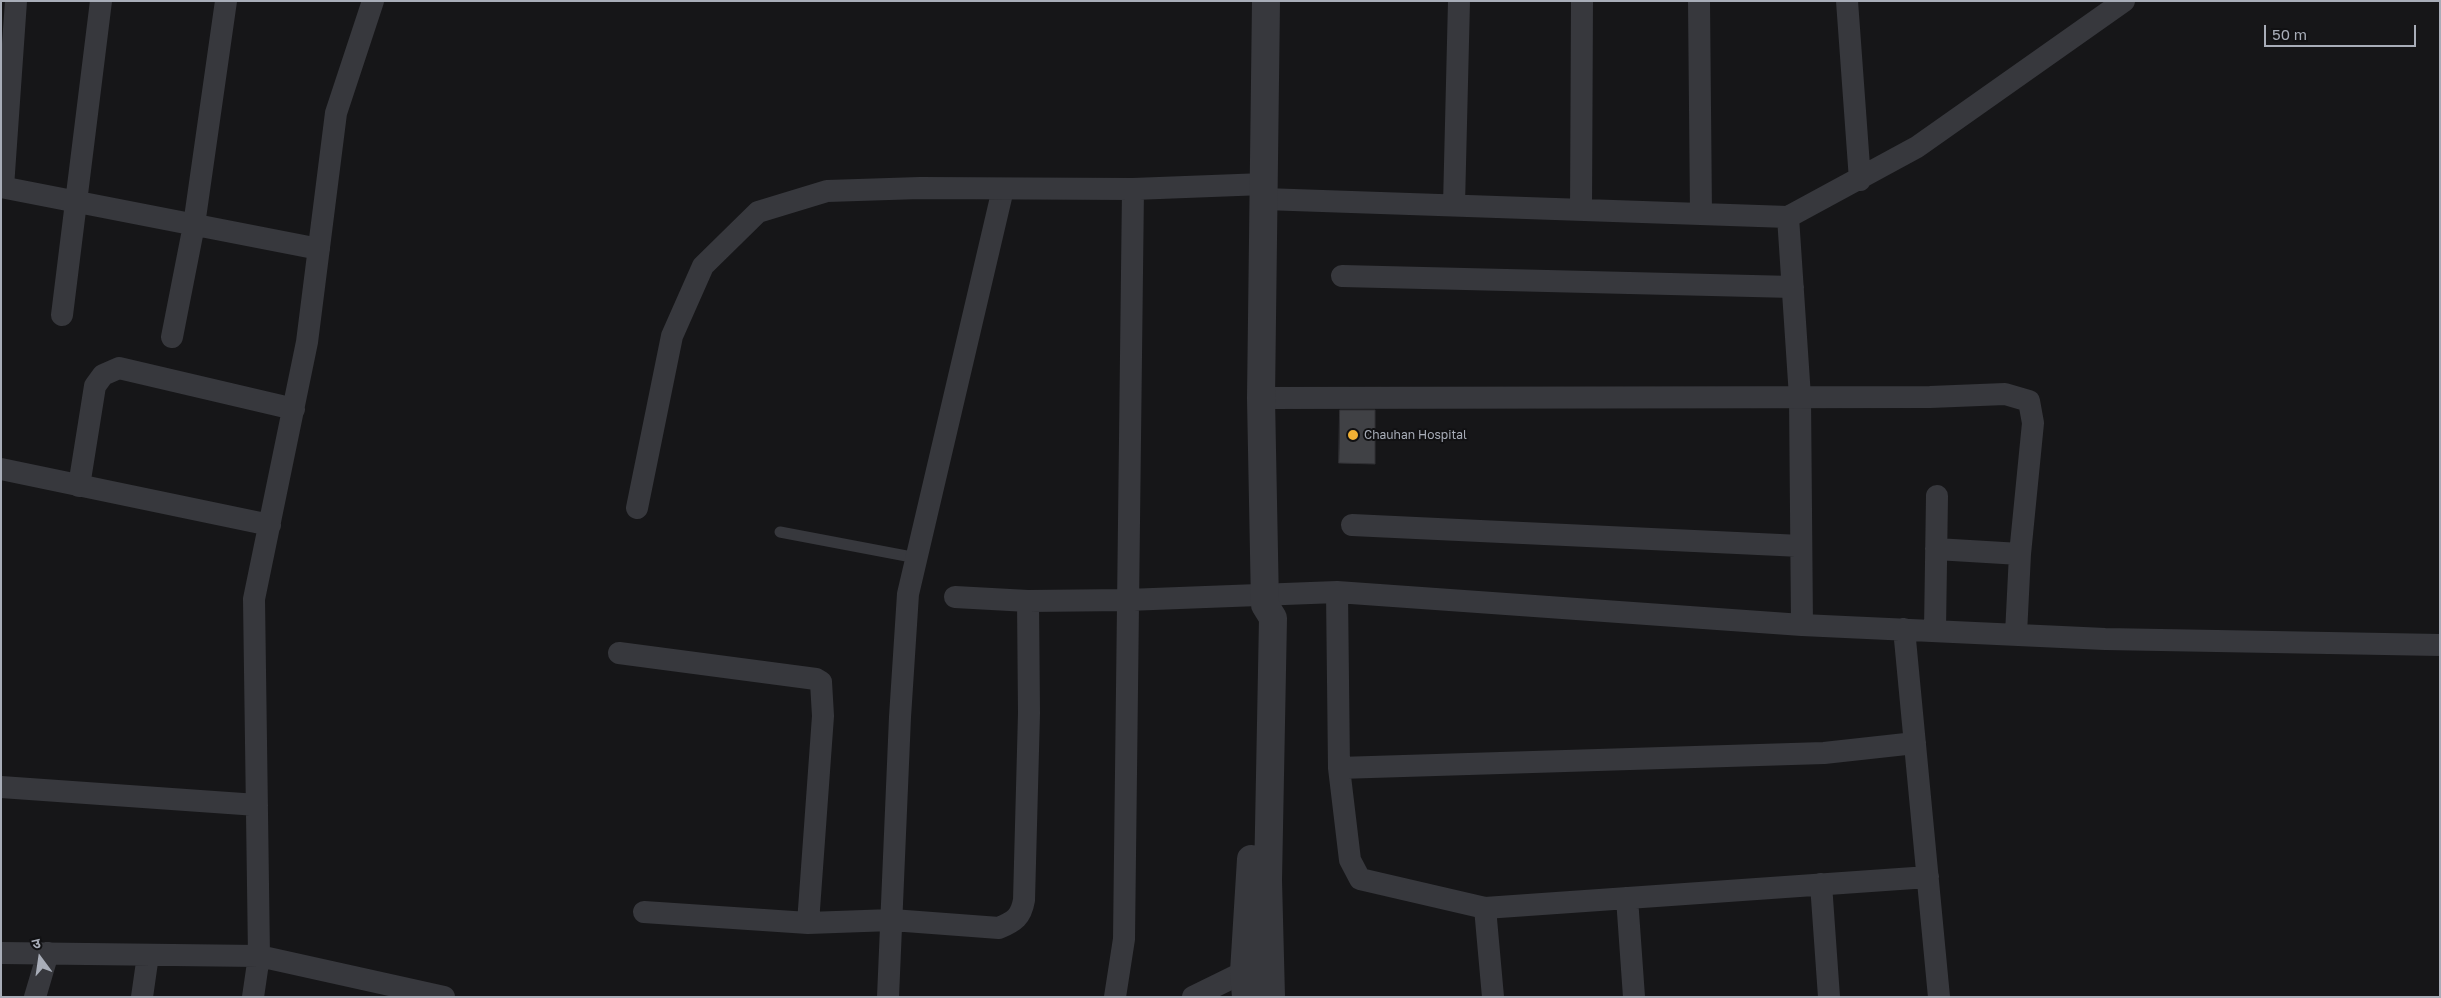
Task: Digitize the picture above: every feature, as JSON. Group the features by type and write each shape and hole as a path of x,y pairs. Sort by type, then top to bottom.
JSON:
{"street":[{"path":"16,1 2,187 319,250"},
{"path":"62,315 101,1"},
{"path":"172,337 194,225 226,1"},
{"path":"253,997 259,956 254,599 308,342 336,113 373,1"},
{"path":"1266,1 1262,398 1265,600 1273,618 1268,880 1271,997"},
{"path":"1454,205 1459,1"},
{"path":"1581,210 1582,1"},
{"path":"1699,1 1701,214"},
{"path":"1847,1 1860,180"},
{"path":"637,508 672,336 703,266 758,212 827,191 1003,188 1264,191 1454,205 1788,217 1860,180 1916,148 2124,1"},
{"path":"888,997 900,717 908,594 1003,188"},
{"path":"1115,997 1124,939 1133,189"},
{"path":"1788,217 1800,397 1802,625"},
{"path":"1342,276 1793,287"},
{"path":"79,486 95,386 104,375 119,368 294,409"},
{"path":"1262,398 1930,397 2005,394 2029,401 2033,423 2020,554 2016,634"},
{"path":"1,469 270,525"},
{"path":"1935,630 1937,496"},
{"path":"1352,525 1801,546"},
{"path":"1936,549 2020,554"},
{"path":"1337,592 1339,768 1350,860 1360,879 1485,908 1928,877"},
{"path":"955,597 1028,600 1265,600 1337,592 1802,625 2105,639 2440,645"},
{"path":"644,912 808,923 892,920 999,928 1013,922 1021,914 1024,900 1029,713 1028,600"},
{"path":"1193,997 1245,985 1250,880 1256,616 1265,600"},
{"path":"1904,629 1939,997"},
{"path":"620,653 816,679 821,682 824,716 808,923"},
{"path":"1339,768 1824,753 1915,743"},
{"path":"1,787 257,805"},
{"path":"1822,884 1829,997"},
{"path":"1627,898 1634,997"},
{"path":"1485,908 1493,997"},
{"path":"1,953 259,956 372,989 444,997"},
{"path":"35,997 48,954"},
{"path":"142,997 148,955"}],"lane":[{"path":"780,532 916,558"}],"building":[{"path":"1340,410 1375,410 1375,464 1339,463"}],"place":[{"name":"Chauhan Hospital","path":"1353,435"}]}
